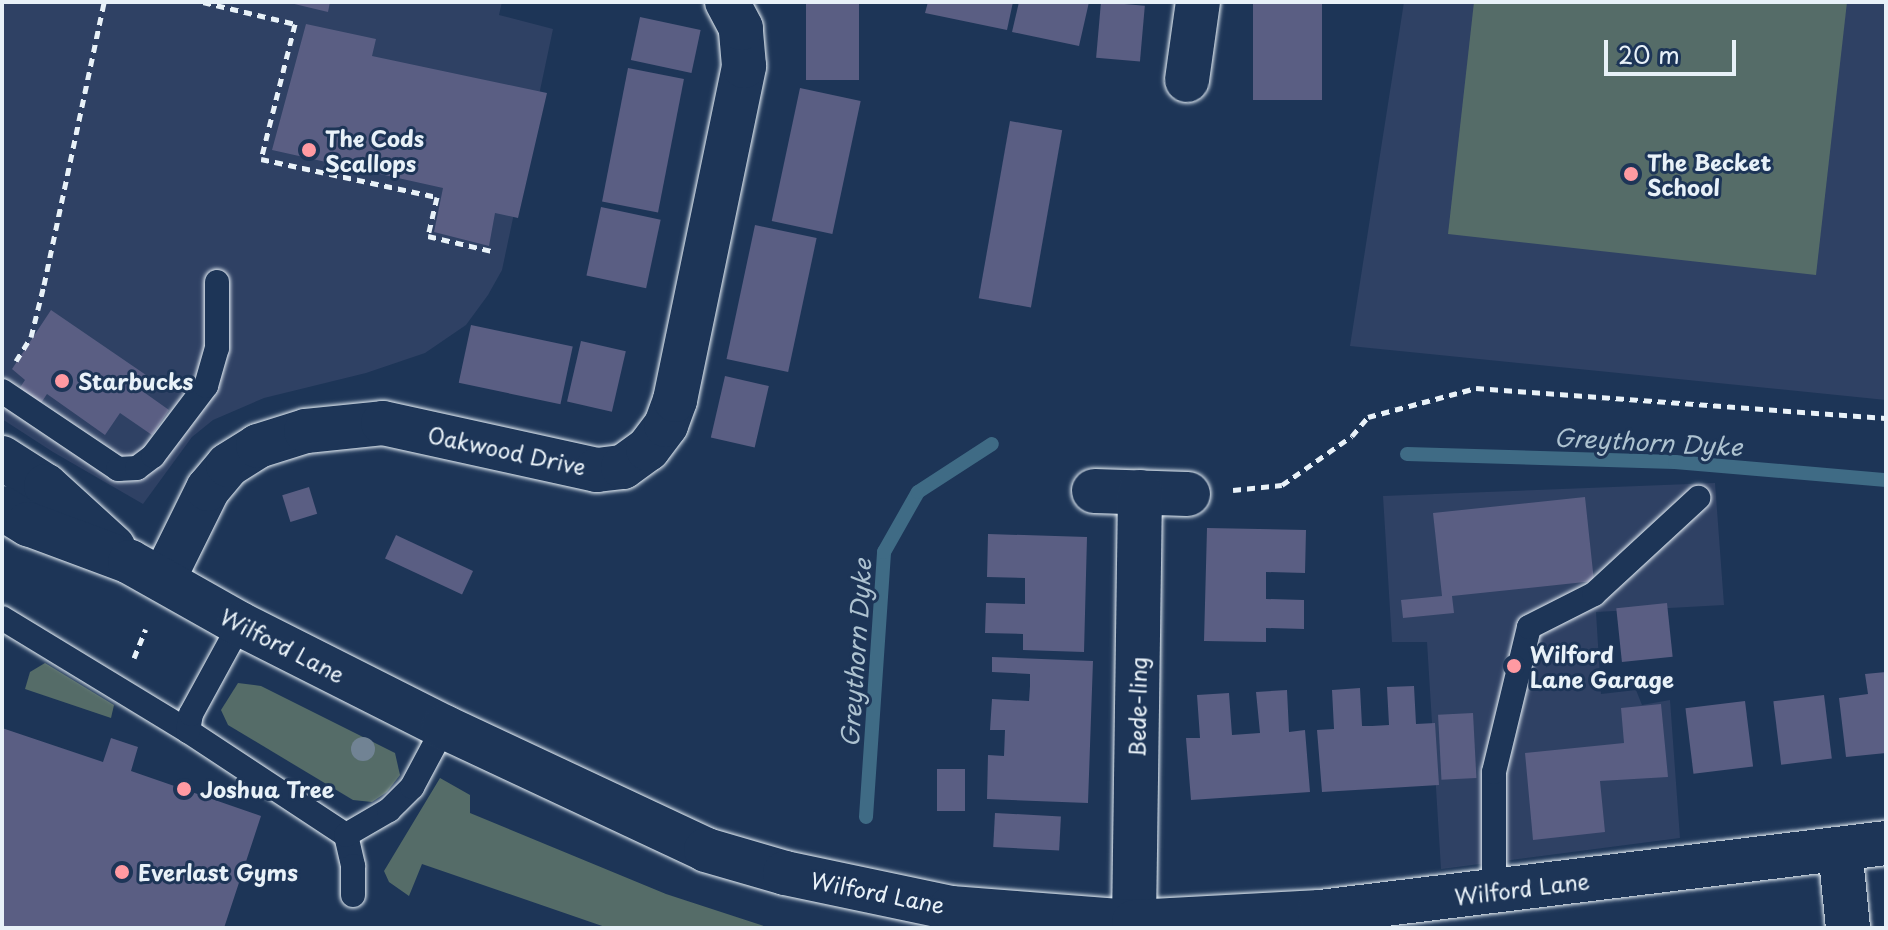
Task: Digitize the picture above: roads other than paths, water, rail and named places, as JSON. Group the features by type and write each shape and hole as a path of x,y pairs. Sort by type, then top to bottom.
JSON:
{"main road":[{"name":"Oakwood Drive","path":"146,571 193,514 218,477 258,446 293,434 343,424 383,423 597,470 623,467 648,449 666,425 675,400 744,66 741,28 727,2"},
{"path":"1187,80 1198,2"},
{"name":"Wilford Lane","path":"2,458 46,486 146,571"},
{"path":"1094,491 1188,494"},
{"name":"Bede-ling","path":"1134,922 1140,492"},
{"name":"Wilford Lane","path":"2,508 28,524 146,571 240,624 444,727 672,835 746,863 951,908 1134,922 1320,912 1886,843"},
{"path":"1840,849 1848,928"}],"lane":[{"path":"6,381 118,469 137,468 153,456 206,386 217,348 217,282"},
{"path":"1494,891 1494,772 1529,627 1594,594 1698,498"},
{"path":"2,618 188,731 346,835 353,866 353,895"},
{"path":"188,731 191,714 240,624"},
{"path":"346,835 389,810 412,787 444,727"}],"waterway":[{"name":"Greythorn Dyke","path":"866,817 884,552 918,492 992,444"},
{"name":"Greythorn Dyke","path":"1407,454 1675,462 1886,480"}],"place":[{"name":"The Cods Scallops","path":"309,150"},
{"name":"The Becket School","path":"1631,174"},
{"name":"Starbucks","path":"62,381"},
{"name":"Wilford Lane Garage","path":"1514,666"},
{"name":"Joshua Tree","path":"184,789"},
{"name":"Everlast Gyms","path":"122,872"}]}
